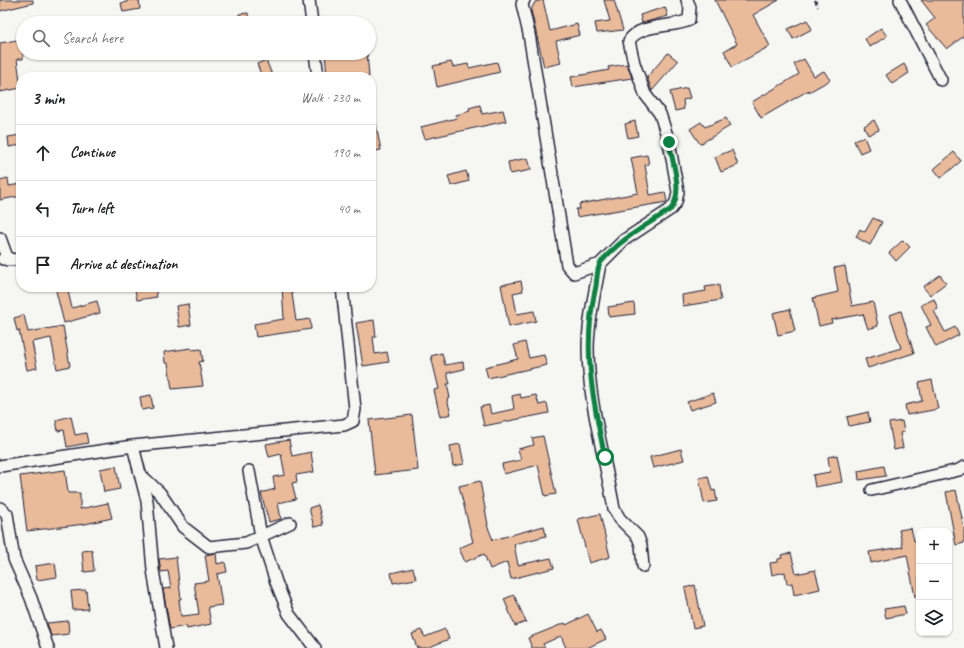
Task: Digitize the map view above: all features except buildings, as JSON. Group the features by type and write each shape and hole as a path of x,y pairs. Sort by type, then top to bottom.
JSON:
{"street":[{"path":"309,0 311,16"},
{"path":"524,0 522,4 531,42 567,265 574,273 600,264 624,240 671,209 676,202 678,192 669,142 660,114 645,94 629,41 635,34 659,26 682,23 689,20 690,7 687,0"},
{"path":"900,0 941,80"},
{"path":"316,60 317,72"},
{"path":"0,238 4,259 16,260"},
{"path":"600,264 592,302 588,348 592,401 614,508 620,519 638,537 641,545 643,566"},
{"path":"0,466 133,446 344,425 353,421 355,409 343,292"},
{"path":"133,446 148,501 153,570 166,648"},
{"path":"872,490 959,470 964,467"},
{"path":"249,471 262,536 276,582 289,614 315,648"},
{"path":"140,474 160,493 183,527 209,547 246,544 290,523"},
{"path":"0,508 6,514 14,559 31,598 48,648"}],"path":[{"path":"815,0 818,7"}],"route":[{"path":"605,457 592,401 588,348 592,302 600,264 624,240 671,209 676,202 678,192 669,142"}]}
